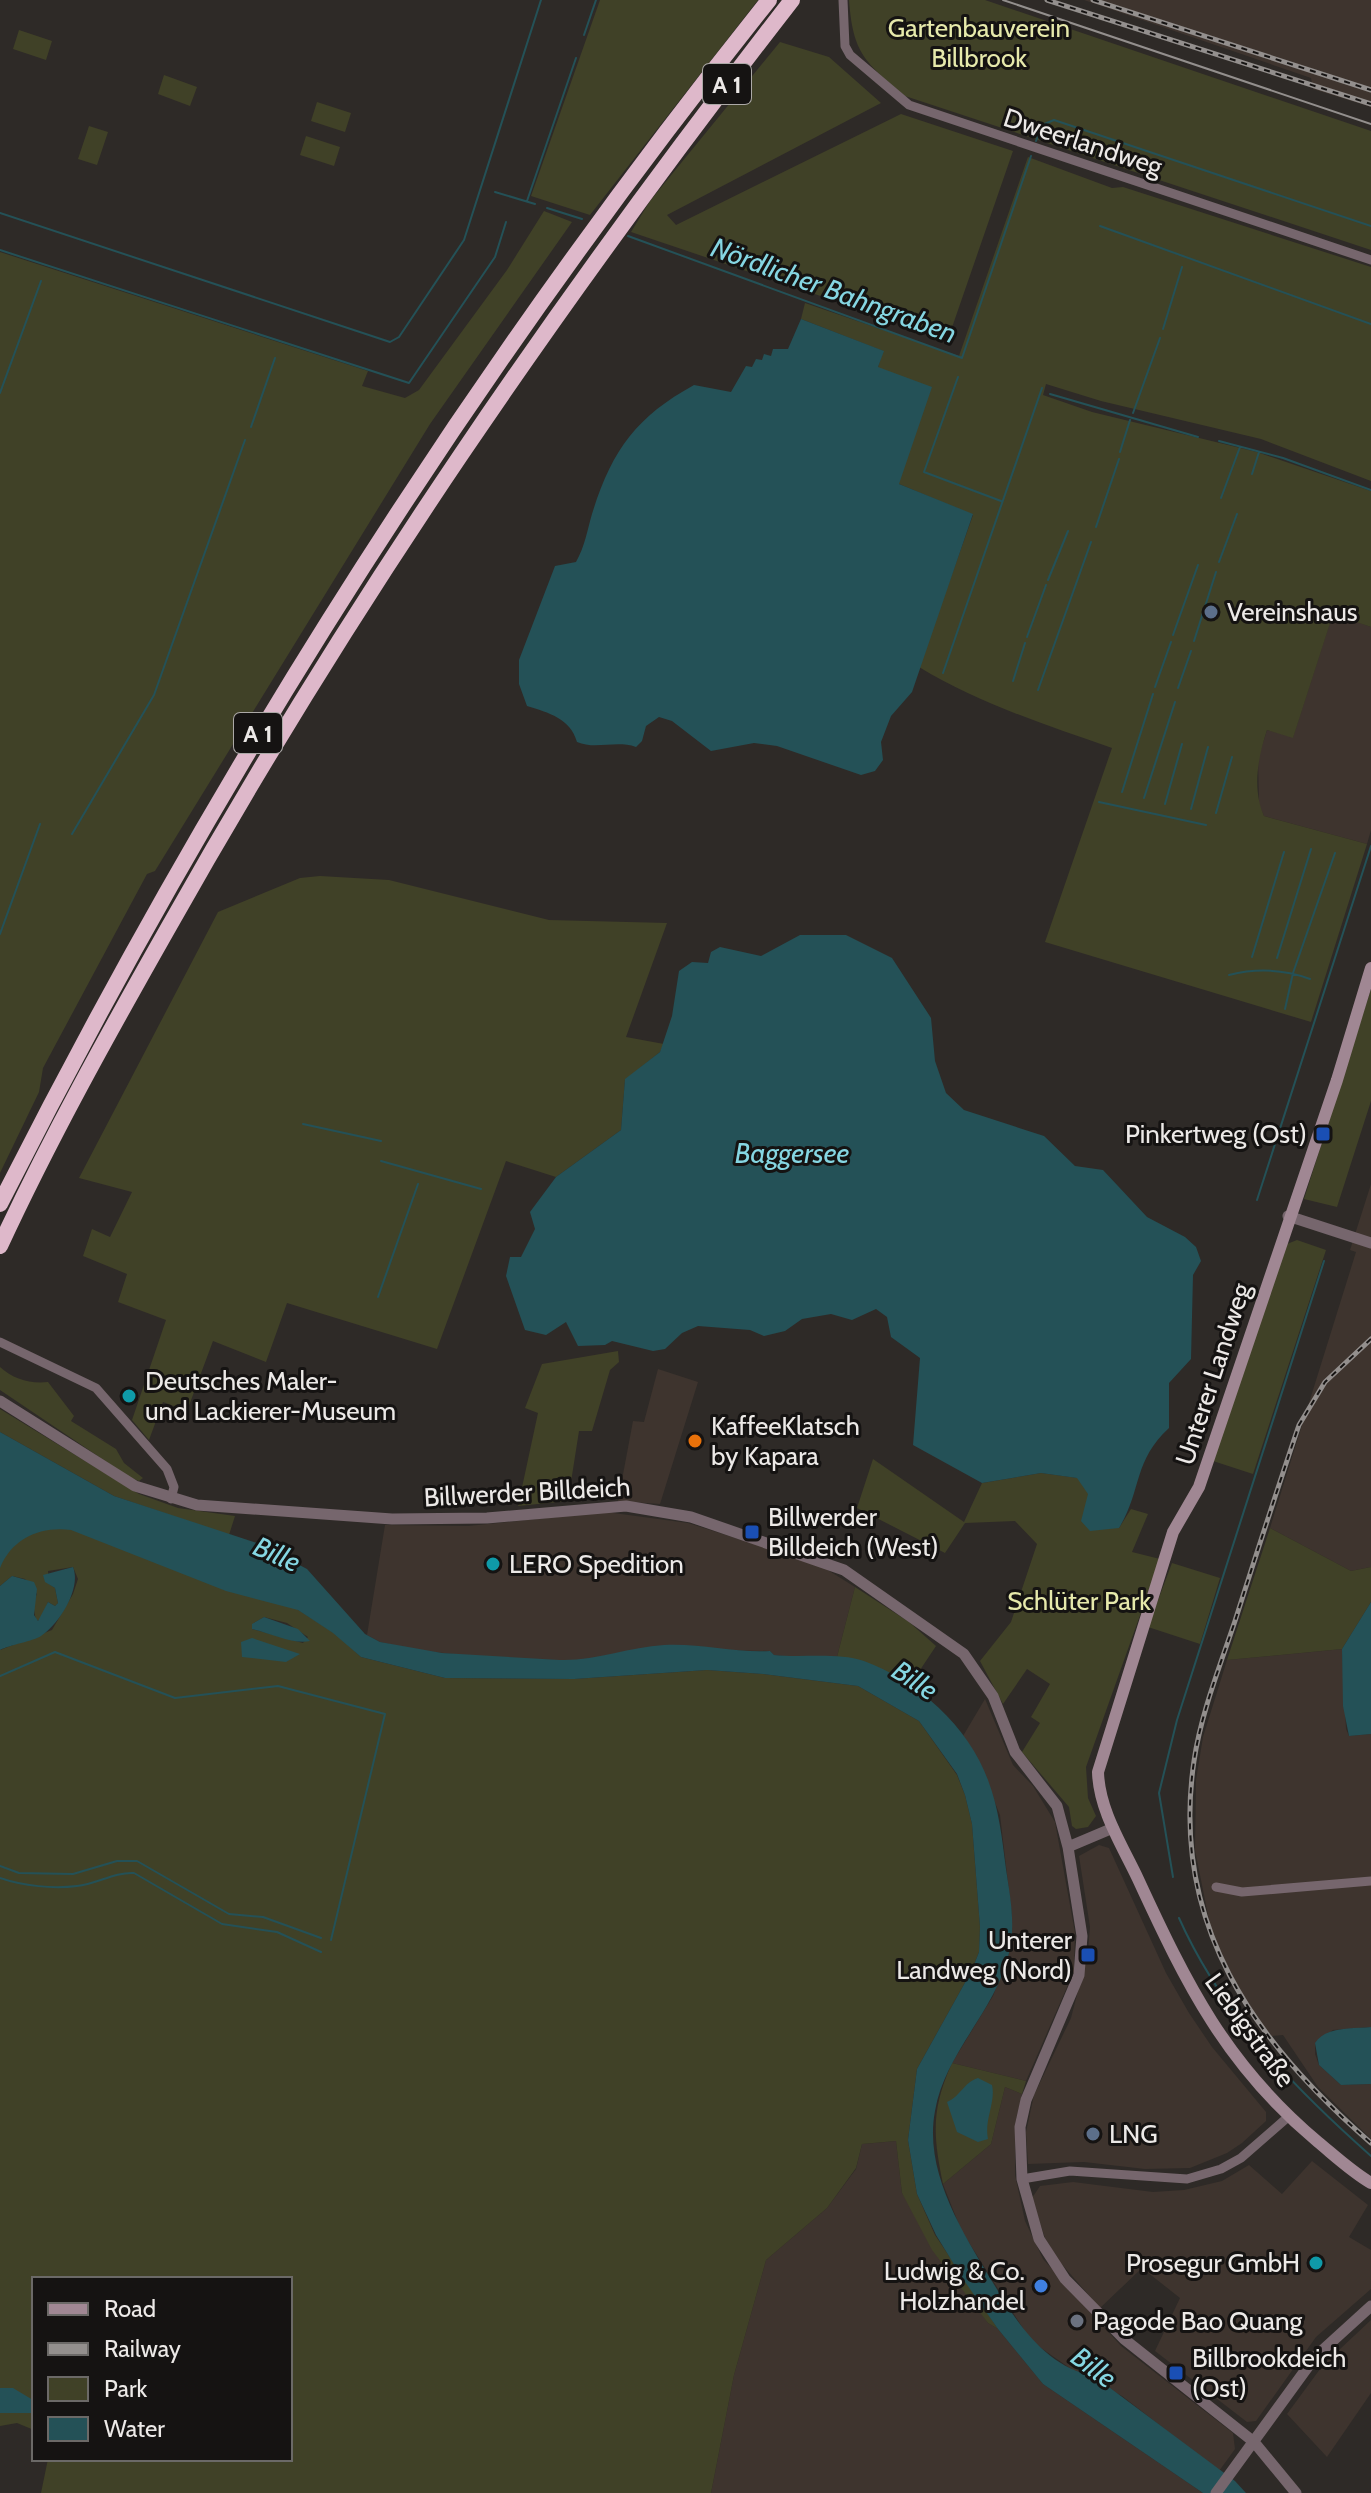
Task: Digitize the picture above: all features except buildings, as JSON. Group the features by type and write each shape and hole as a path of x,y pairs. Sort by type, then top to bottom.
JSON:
{"highway":[{"name":"A 1","path":"0,1204 164,894 345,592 530,318 647,157 769,0"},
{"name":"A 1","path":"0,1246 152,957 241,798 354,614 561,306 792,0"}],"main road":[{"name":"Unterer Landweg","path":"1100,1791 1099,1759 1173,1532 1199,1487 1288,1216 1328,1107 1371,968"},
{"name":"Liebigstraße","path":"1100,1791 1113,1828 1196,2000 1236,2058 1288,2117 1371,2183"}],"street":[{"name":"Dweerlandweg","path":"843,0 845,46 850,55 909,105 1371,260"},
{"path":"1288,1216 1371,1243"},
{"path":"0,1342 96,1388 167,1469 174,1487 171,1499"},
{"name":"Billwerder Billdeich","path":"0,1401 110,1472 171,1499 214,1507 392,1519 487,1518 626,1506 691,1517 825,1561 862,1581 973,1663 993,1696 1015,1752 1057,1806 1068,1847 1082,1936 1081,1965 1062,2021 1026,2100 1020,2127 1022,2179 1039,2239 1065,2279 1124,2339 1254,2442 1296,2493"},
{"path":"1068,1847 1113,1828"},
{"path":"1216,1887 1242,1892 1371,1881"},
{"path":"1022,2179 1070,2171 1187,2179 1221,2169 1241,2158 1288,2117"},
{"path":"1216,2493 1315,2357 1371,2306"}],"shaded area":[{"path":"1084,0 1371,0 1371,107 1313,89 1311,78"},
{"path":"1333,613 1371,627 1371,830 1367,844 1264,816 1259,805 1258,758 1267,730 1293,737"},
{"path":"1371,1184 1371,1567 1351,1571 1270,1528 1356,1252 1350,1250"},
{"path":"658,1369 698,1382 660,1504 618,1501 633,1421 644,1422"},
{"path":"606,1512 688,1523 818,1564 855,1587 837,1657 802,1658 774,1655 770,1651 711,1650 669,1645 579,1661 480,1657 416,1650 380,1642 367,1635 385,1525 468,1526"},
{"path":"1342,1649 1346,1729 1349,1736 1371,1734 1371,2027 1333,2030 1315,2043 1315,2054 1319,2065 1341,2085 1371,2084 1371,2139 1318,2087 1283,2035 1272,2036 1255,2016 1234,1981 1211,1930 1195,1850 1196,1780 1203,1737 1227,1660"},
{"path":"985,1699 1013,1765 1033,1786 1055,1822 1075,1933 1074,1971 1026,2081 952,2063 993,1996 1009,1953 1012,1916 1000,1815 977,1758 963,1736"},
{"path":"1099,1845 1109,1848 1166,1973 1189,2013 1212,2047 1266,2112 1266,2121 1242,2143 1227,2153 1190,2168 1145,2169 1084,2162 1028,2164 1026,2132 1034,2095 1071,2018 1088,1952 1090,1927 1079,1856"},
{"path":"1005,2087 1022,2094 1015,2124 1015,2175 1025,2221 1043,2259 1121,2346 1233,2433 1235,2449 1219,2471 1122,2396 1074,2371 1031,2341 961,2230 943,2184 991,2144"},
{"path":"896,2141 902,2193 988,2323 998,2329 1043,2384 1203,2493 711,2493 734,2375 766,2260 827,2208 856,2169 862,2144"},
{"path":"1312,2161 1368,2205 1349,2237 1371,2250 1371,2289 1316,2337 1256,2421 1247,2422 1155,2351 1180,2298 1142,2268 1100,2308 1059,2261 1045,2238 1032,2198 1040,2186 1073,2182 1153,2192 1184,2190 1222,2181 1249,2165 1282,2194"},
{"path":"1371,2320 1371,2393 1327,2457 1287,2414 1323,2365"}],"green space":[{"path":"600,0 758,0 590,215 531,196"},
{"name":"Gartenbauverein Billbrook","path":"849,0 985,0 1371,131 1371,250 905,96 864,56 854,33"},
{"path":"19,30 52,41 46,60 13,49"},
{"path":"780,42 829,57 881,103 667,215 676,225 901,114 1013,151 948,339 631,232 650,201"},
{"path":"164,75 197,87 190,106 158,94"},
{"path":"317,102 351,113 345,132 311,121"},
{"path":"89,126 108,132 97,165 78,159"},
{"path":"306,136 340,147 334,166 300,155"},
{"path":"1028,157 1112,188 1123,187 1371,267 1371,481 1261,439 1101,401 1046,384 1043,395 1092,412 1257,452 1371,491 1371,627 1333,614 1293,738 1267,730 1258,773 1258,795 1264,816 1367,844 1311,1022 1045,942 1112,748 989,702 919,667 973,515 899,484 878,367 883,351 801,319 805,303 959,356"},
{"path":"544,211 572,222 430,424 155,871 147,874 43,1068 39,1092 0,1173 0,252 368,371 362,386 405,398 419,390 507,270"},
{"path":"320,876 389,880 549,920 667,923 626,1037 664,1044 660,1052 625,1080 621,1130 556,1177 506,1161 437,1349 287,1303 266,1362 213,1341 187,1411 163,1402 149,1440 132,1420 166,1320 118,1302 127,1274 83,1256 92,1229 110,1237 132,1192 79,1178 218,912 300,878"},
{"path":"1371,989 1371,1101 1337,1207 1304,1199"},
{"path":"1297,1240 1326,1250 1253,1474 1213,1461 1287,1244"},
{"path":"618,1351 619,1362 610,1370 592,1431 579,1431 568,1501 518,1506 538,1413 525,1408 542,1364"},
{"path":"0,1367 22,1380 48,1382 74,1416 71,1421 116,1449 124,1463 143,1478 139,1481 129,1477 0,1390"},
{"path":"0,1409 139,1494 178,1508 235,1516 229,1535 114,1496 0,1432"},
{"name":"Schlüter Park","path":"873,1459 964,1522 982,1483 1041,1473 1078,1478 1119,1528 1131,1509 1148,1514 1132,1552 1160,1559 1086,1767 1088,1798 1096,1816 1088,1827 1076,1829 1072,1826 1069,1807 1022,1752 1040,1723 1031,1717 1050,1684 1027,1669 1003,1704 980,1661 1011,1622 1037,1544 1015,1521 965,1523 945,1553 857,1508"},
{"path":"67,1521 297,1609 337,1635 361,1657 445,1678 574,1679 707,1670 763,1674 858,1686 919,1721 957,1775 965,1795 972,1824 980,1927 979,1952 972,1970 917,2069 908,2140 917,2194 935,2235 998,2329 988,2323 932,2250 902,2193 896,2141 862,2144 856,2168 827,2208 766,2260 734,2375 711,2493 41,2493 48,2461 292,2461 292,2277 32,2277 32,2429 17,2423 0,2426 0,1650 52,1630 78,1579 73,1567 48,1571 49,1584 55,1588 58,1603 55,1606 48,1602 41,1619 36,1621 33,1604 37,1594 25,1579 12,1576 0,1586 0,1554 23,1531","holes":["264,1617 287,1623 308,1637 303,1643 252,1629 254,1623"]},
{"path":"1270,1528 1351,1571 1371,1567 1371,1602 1342,1649 1227,1660"},
{"path":"1172,1563 1220,1578 1200,1644 1148,1627"},
{"path":"855,1587 909,1622 936,1646 910,1685 865,1662 837,1657"},
{"path":"952,2063 1026,2081 1022,2094 1005,2087 991,2144 943,2184 937,2151 937,2109"}],"water":[{"path":"801,319 884,351 878,367 932,387 899,484 973,514 912,692 891,716 881,742 883,760 875,771 861,775 777,746 754,743 711,751 672,721 659,717 646,726 642,741 636,747 577,742 564,722 527,706 519,684 519,660 555,566 576,562 608,471 642,423 694,385 731,392 746,366 752,367 756,359 762,360 764,354 771,356 773,349 788,349"},
{"name":"Baggersee","path":"800,935 846,935 892,958 931,1018 935,1061 946,1093 964,1110 1044,1136 1075,1166 1103,1170 1147,1217 1185,1237 1196,1247 1201,1261 1193,1275 1191,1359 1169,1383 1169,1428 1157,1440 1143,1464 1119,1528 1090,1531 1081,1521 1088,1494 1077,1478 1041,1473 982,1483 913,1445 920,1358 891,1337 887,1317 876,1309 852,1320 831,1314 802,1319 785,1331 764,1336 750,1330 698,1326 682,1333 665,1349 653,1351 612,1341 605,1345 578,1346 566,1322 546,1335 525,1330 506,1276 510,1257 521,1257 535,1229 530,1212 556,1177 621,1130 625,1079 660,1052 672,1016 679,971 692,962 708,963 711,952 720,947 761,956"},
{"name":"Bille","path":"0,1432 114,1496 260,1544 307,1569 365,1634 380,1642 442,1653 560,1660 677,1645 770,1651 774,1655 854,1658 884,1669 922,1693 968,1742 988,1780 1000,1824 1012,1911 1011,1942 1002,1974 949,2070 935,2111 935,2159 950,2206 1007,2305 1037,2344 1063,2365 1094,2376 1235,2481 1246,2493 1203,2493 1043,2384 998,2329 963,2279 936,2235 917,2194 908,2140 917,2069 972,1970 979,1952 980,1927 972,1824 965,1795 957,1774 919,1721 858,1686 763,1674 707,1670 574,1679 445,1678 361,1657 333,1633 298,1610 226,1591 71,1530 49,1530 29,1536 12,1549 0,1568"},
{"path":"73,1567 75,1576 71,1596 48,1631 38,1638 0,1650 0,1586 12,1576 34,1582 37,1589 34,1615 38,1621 48,1602 55,1606 58,1603 55,1588 45,1582 43,1575"},
{"path":"1371,1602 1371,1734 1349,1736 1343,1706 1342,1649"},
{"path":"264,1617 298,1629 310,1641 290,1640 252,1629 252,1624"},
{"path":"252,1638 300,1654 286,1662 242,1657 241,1642"},
{"path":"1371,2027 1371,2084 1341,2085 1319,2065 1315,2043 1333,2031"},
{"path":"978,2078 992,2085 993,2091 988,2139 978,2142 957,2132 947,2102"},
{"path":"0,2388 13,2388 32,2399 32,2413 0,2413"}],"waterway":[{"path":"0,213 390,342 399,337 464,240 541,0"},
{"path":"584,35 596,0"},
{"path":"527,201 576,58"},
{"name":"Nördlicher Bahngraben","path":"1036,141 1042,125 1054,120 1371,226"},
{"name":"Nördlicher Bahngraben","path":"628,236 962,358 1031,156"},
{"path":"495,192 535,204"},
{"path":"547,208 582,219"},
{"path":"0,250 409,383 495,257 506,222"},
{"path":"1100,226 1371,324"},
{"path":"1163,329 1182,267"},
{"path":"0,393 41,281"},
{"path":"1133,413 1160,338"},
{"path":"251,427 275,358"},
{"path":"958,377 924,472 1001,501"},
{"path":"943,673 1042,388"},
{"path":"1050,394 1198,437"},
{"path":"1120,452 1130,420"},
{"path":"72,834 154,695 245,440"},
{"path":"1219,441 1283,458 1371,490"},
{"path":"1221,498 1240,447"},
{"path":"1252,474 1259,452"},
{"path":"1096,527 1119,459"},
{"path":"1219,562 1237,514"},
{"path":"1048,580 1068,531"},
{"path":"1038,690 1091,542"},
{"path":"1173,635 1198,565"},
{"path":"1194,641 1216,572"},
{"path":"1027,637 1046,585"},
{"path":"1155,687 1171,642"},
{"path":"1013,681 1025,643"},
{"path":"1178,688 1191,651"},
{"path":"1122,792 1153,694"},
{"path":"1144,798 1175,702"},
{"path":"1165,804 1182,744"},
{"path":"1191,809 1208,747"},
{"path":"1216,813 1232,757"},
{"path":"1099,802 1206,825"},
{"path":"0,934 40,824"},
{"path":"1257,1200 1371,846"},
{"path":"1277,958 1311,849"},
{"path":"1252,957 1284,852"},
{"path":"1285,1009 1293,973 1335,853"},
{"path":"1229,975 1270,971 1310,979"},
{"path":"303,1124 381,1141"},
{"path":"381,1161 481,1189"},
{"path":"378,1297 418,1184"},
{"path":"1173,1877 1159,1793 1177,1720 1324,1261"},
{"path":"0,1676 55,1652 175,1698 278,1686 385,1714 331,1940"},
{"path":"0,1866 19,1873 73,1874 117,1861 137,1861 229,1914 263,1917 321,1938"},
{"path":"0,1878 28,1885 68,1887 134,1873 222,1924 277,1932 321,1952"},
{"path":"1179,1918 1216,1986 1262,2047 1287,2076 1371,2156"}],"tram line":[{"path":"1003,0 1371,124"}],"railway":[{"path":"1047,0 1371,104"},
{"path":"1093,0 1371,90"},
{"path":"1371,1339 1325,1382 1299,1425 1206,1707 1194,1761 1190,1820 1195,1875 1208,1926 1229,1974 1257,2020 1290,2063 1371,2143"}],"place":[{"name":"Vereinshaus","path":"1211,612"},
{"name":"Pinkertweg (Ost)","path":"1323,1134"},
{"name":"Deutsches Maler- und Lackierer-Museum","path":"129,1396"},
{"name":"KaffeeKlatsch by Kapara","path":"695,1441"},
{"name":"Billwerder Billdeich (West)","path":"752,1532"},
{"name":"LERO Spedition","path":"493,1564"},
{"name":"Unterer Landweg (Nord)","path":"1088,1955"},
{"name":"LNG","path":"1093,2134"},
{"name":"Prosegur GmbH","path":"1316,2263"},
{"name":"Ludwig & Co. Holzhandel","path":"1041,2286"},
{"name":"Pagode Bao Quang","path":"1077,2321"},
{"name":"Billbrookdeich (Ost)","path":"1176,2373"}]}
